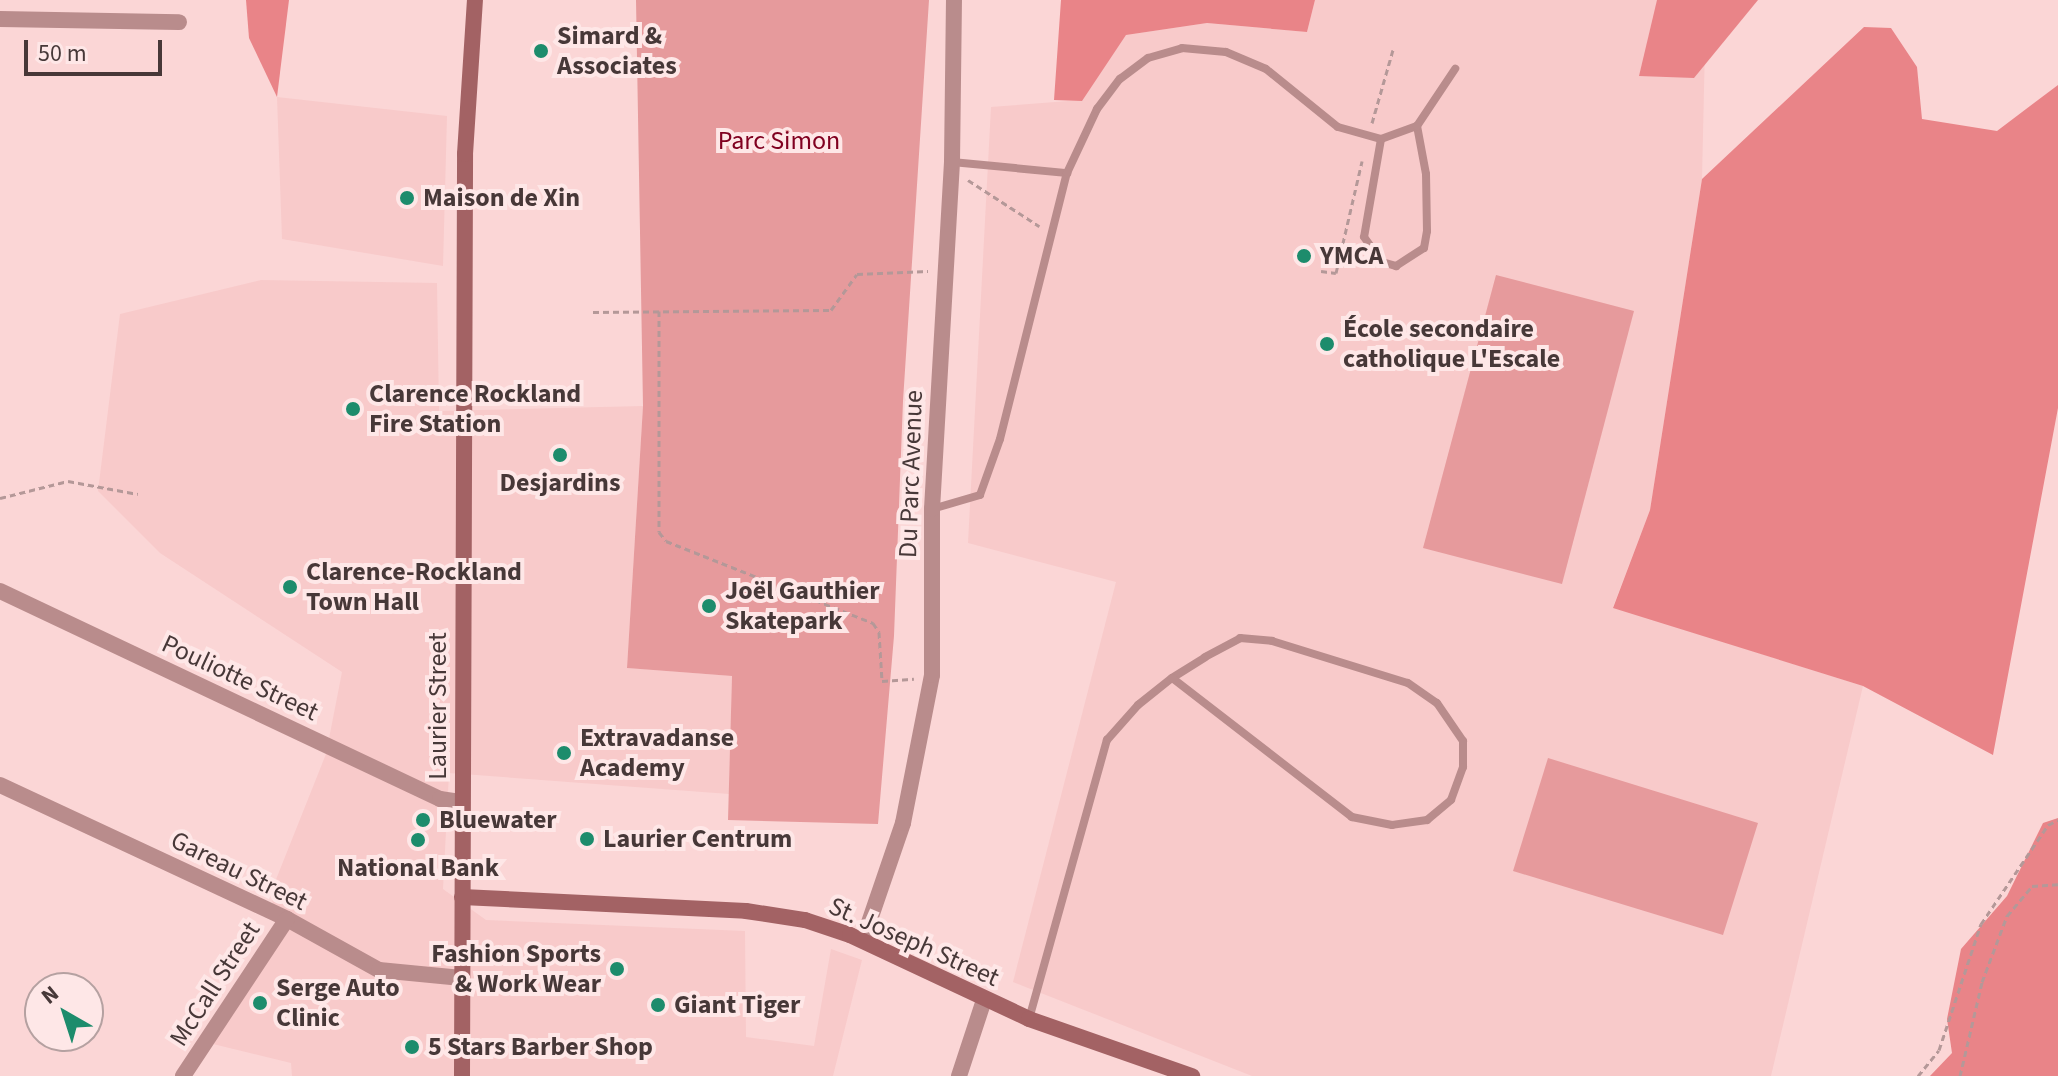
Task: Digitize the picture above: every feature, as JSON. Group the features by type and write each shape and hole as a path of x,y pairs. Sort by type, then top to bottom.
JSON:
{"main road":[{"name":"Laurier Street","path":"462,1076 465,154 475,0"},
{"name":"St. Joseph Street","path":"462,897 746,911 805,920 863,940 1029,1019 1192,1076"}],"street":[{"name":"Du Parc Avenue","path":"863,940 903,823 932,675 932,509 943,270 952,162 954,0"},
{"path":"0,19 179,22"},
{"name":"Pouliotte Street","path":"1,593 440,799 462,802"},
{"name":"Gareau Street","path":"0,785 287,919 379,970 462,978"},
{"name":"McCall Street","path":"183,1076 287,919"},
{"path":"959,1076 984,1000"}],"lane":[{"path":"932,509 980,495 1000,439 1067,173 1097,109 1120,79 1148,58 1182,48 1226,52 1266,69 1338,127 1381,139 1417,126 1455,69"},
{"path":"1381,139 1364,237 1382,262 1396,266 1424,248 1427,231 1426,174 1417,126"},
{"path":"952,162 1067,173"},
{"path":"1029,1019 1107,740 1172,678 1240,638 1272,641 1408,683 1437,703 1463,741 1463,767 1451,800 1427,820 1392,825 1352,817 1172,678"}],"path":[{"path":"1321,271 1336,273 1368,137 1393,50"},
{"path":"965,178 1052,234"},
{"path":"593,312 831,310 857,274 943,270"},
{"path":"659,311 659,532 666,541 873,623 879,632 882,681 932,675"},
{"path":"0,498 68,481 138,494"},
{"path":"1918,1076 1939,1050 1981,924 2048,825 2058,820"},
{"path":"1960,1076 1982,982 2007,916 2032,886 2058,884"}],"shaded area":[{"path":"246,0 289,0 277,97 249,38"},
{"path":"1061,0 1315,0 1307,32 1207,23 1126,35 1082,101 1054,100"},
{"path":"1315,0 1706,0 1702,179 1650,510 1613,607 1863,686 1771,1076 1252,1076 1013,982 1116,582 968,543 991,107 1081,100 1126,35 1207,23 1307,32"},
{"path":"1657,0 1758,0 1694,78 1639,76"},
{"path":"1864,27 1891,28 1917,67 1922,119 1997,131 2058,85 2058,408 1993,755 1863,686 1613,608 1650,510 1702,179"},
{"path":"277,97 447,116 443,266 282,239"},
{"path":"261,280 437,283 439,411 643,406 627,668 732,676 729,794 449,773 443,889 486,920 745,931 746,1037 814,1046 831,949 862,960 833,1076 292,1076 291,1063 213,1044 278,938 271,892 326,754 342,672 160,553 98,491 120,314"},
{"path":"2058,818 2058,1076 1930,1076 1952,1053 1947,1019 1961,949 2007,896 2043,823"}],"green space":[{"name":"Parc Simon","path":"636,0 929,0 903,401 894,636 878,824 728,820 732,676 627,668 643,406"},
{"path":"1496,275 1634,311 1562,584 1423,548"},
{"path":"1548,758 1758,823 1723,935 1513,871"}],"place":[{"name":"Simard & Associates","path":"541,51"},
{"name":"Maison de Xin","path":"407,198"},
{"name":"YMCA","path":"1304,256"},
{"name":"École secondaire catholique L'Escale","path":"1327,344"},
{"name":"Clarence Rockland Fire Station","path":"353,409"},
{"name":"Desjardins","path":"560,455"},
{"name":"Clarence-Rockland Town Hall","path":"290,587"},
{"name":"Joël Gauthier Skatepark","path":"709,606"},
{"name":"Extravadanse Academy","path":"564,753"},
{"name":"Bluewater","path":"423,820"},
{"name":"Laurier Centrum","path":"587,839"},
{"name":"National Bank","path":"418,840"},
{"name":"Fashion Sports & Work Wear","path":"617,969"},
{"name":"Serge Auto Clinic","path":"260,1003"},
{"name":"Giant Tiger","path":"658,1005"},
{"name":"5 Stars Barber Shop","path":"412,1047"}]}
